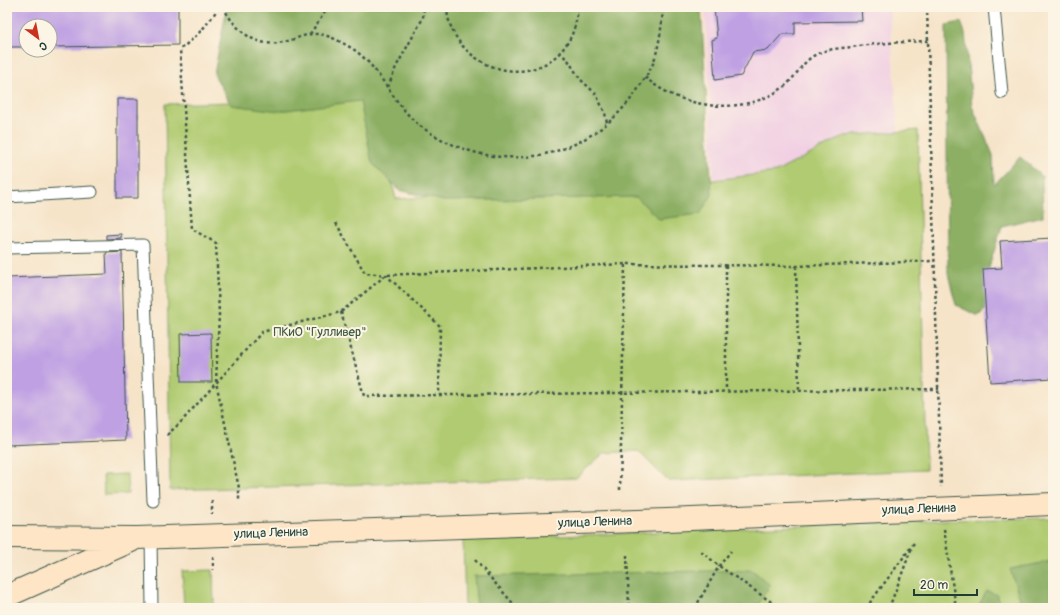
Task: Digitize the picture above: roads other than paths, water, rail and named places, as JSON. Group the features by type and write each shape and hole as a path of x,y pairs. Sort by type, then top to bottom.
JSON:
{"main road":[{"name":"улица Ленина","path":"7,537 144,537 659,520 1053,504"},
{"name":"улица Ленина","path":"7,596 144,537"}],"lane":[{"path":"994,7 1002,92"},
{"path":"7,197 92,192"},
{"path":"7,248 143,245 153,501"},
{"path":"144,537 152,608"}],"park label":[{"name":"ПКиО \"Гулливер\"","path":"320,332"}]}
